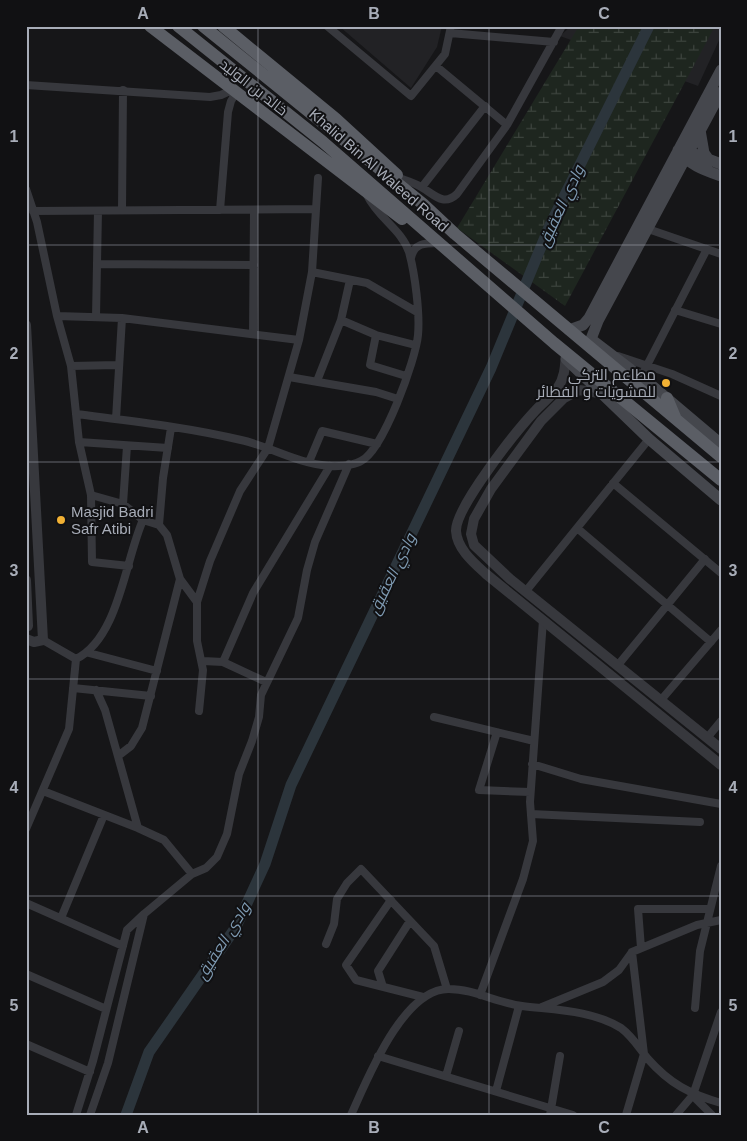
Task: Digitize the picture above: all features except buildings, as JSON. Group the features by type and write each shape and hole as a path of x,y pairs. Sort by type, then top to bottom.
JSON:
{"highway":[{"name":"خالد بن الوليد","path":"150,26 366,194 400,218 414,222"},
{"name":"Khalid Bin Al Waleed Road","path":"178,26 323,142 561,350"},
{"name":"Khalid Bin Al Waleed Road","path":"203,26 422,204 567,328"},
{"name":"خالد بن الوليد","path":"223,26 336,119 418,194 422,204"},
{"path":"567,328 591,344 721,457"},
{"path":"561,350 721,480"},
{"path":"667,398 678,421"}],"main road":[{"path":"721,70 684,154 679,171 598,321 591,344 609,354 641,377 721,444"},
{"path":"567,328 583,325 589,318 721,92"},
{"path":"700,130 706,165"},
{"path":"684,154 706,165 721,176"},
{"path":"679,171 690,166 721,164"},
{"path":"561,350 599,393 721,500"}],"street":[{"path":"327,26 411,96 445,54 450,29 554,42"},
{"path":"402,179 422,187 436,198 451,199 459,191 507,125 562,26"},
{"path":"436,66 507,125"},
{"path":"26,85 210,97 234,92"},
{"path":"122,210 123,90"},
{"path":"220,210 228,112 234,92"},
{"path":"422,187 485,106"},
{"path":"199,711 203,661 197,641 197,602 210,560 240,491 268,448 299,340 312,272 318,178"},
{"path":"26,189 71,366 79,442 91,495 92,562 129,566"},
{"path":"76,414 240,440 309,462 330,466 361,462 377,444 387,428 418,336 411,260 402,236 380,216 366,194"},
{"path":"33,211 316,209"},
{"path":"253,334 254,210"},
{"path":"96,318 98,211"},
{"path":"648,229 721,254"},
{"path":"411,260 413,252 420,245 441,246"},
{"path":"641,377 707,249"},
{"path":"97,264 254,266"},
{"path":"312,272 367,283 417,312"},
{"path":"317,381 341,320 350,280"},
{"path":"675,310 721,324"},
{"path":"57,316 122,318 299,340"},
{"path":"116,419 122,318"},
{"path":"341,320 376,335 415,344"},
{"path":"26,325 42,636"},
{"path":"376,335 370,365 406,376"},
{"path":"561,350 563,378 559,386 533,414 470,496 459,517 456,531 461,546 467,556 486,574 721,765"},
{"path":"609,354 647,364 721,396"},
{"path":"71,366 118,365"},
{"path":"288,377 317,381 398,399"},
{"path":"599,393 579,390 564,398 541,421 491,489 474,519 471,534 474,545 526,591 721,749"},
{"path":"533,414 541,421"},
{"path":"159,525 171,428"},
{"path":"309,462 322,431 377,444"},
{"path":"526,591 649,438"},
{"path":"79,442 168,448"},
{"path":"123,504 127,446"},
{"path":"76,1115 90,1072 127,930 192,874 206,868 217,857 227,834 239,774 252,741 261,695 266,682 290,639 298,618 307,570 315,542 349,464"},
{"path":"223,662 253,593 330,466"},
{"path":"613,483 721,573"},
{"path":"91,495 123,504 143,520 159,525 167,535 180,579 197,602"},
{"path":"76,659 89,652 106,628 129,566 136,536 143,520"},
{"path":"577,528 711,642"},
{"path":"618,665 705,559"},
{"path":"118,756 130,746 142,728 180,579"},
{"path":"26,580 27,625 76,659"},
{"path":"480,995 523,879 532,841 530,792 543,620"},
{"path":"661,700 721,630"},
{"path":"26,638 34,642 42,636"},
{"path":"89,652 157,671"},
{"path":"26,829 69,729 76,659"},
{"path":"203,661 223,662 266,682"},
{"path":"638,696 644,686"},
{"path":"73,688 150,696"},
{"path":"96,690 105,710 138,828"},
{"path":"434,717 534,741"},
{"path":"707,738 721,721"},
{"path":"497,732 479,790 530,792"},
{"path":"532,764 580,779 721,804"},
{"path":"43,791 104,814 164,840 192,874"},
{"path":"61,918 104,814"},
{"path":"530,814 700,822"},
{"path":"695,1008 700,951 721,866"},
{"path":"326,944 334,924 337,899 347,882 361,869 434,946 447,988"},
{"path":"391,900 346,964 356,980 423,997"},
{"path":"26,903 123,946"},
{"path":"641,948 638,909 709,909"},
{"path":"90,1115 108,1063 144,914"},
{"path":"540,1008 603,982 619,970 632,952 707,923 721,920"},
{"path":"383,987 378,971 410,921"},
{"path":"626,1115 644,1054 632,952"},
{"path":"26,974 106,1009"},
{"path":"351,1115 378,1056 402,1020 423,997 435,990 447,988 519,1006 570,1012 613,1025 636,1041 644,1054 671,1081 693,1095 712,1115"},
{"path":"496,1091 519,1006"},
{"path":"676,1115 693,1095 721,1012"},
{"path":"446,1076 459,1031"},
{"path":"27,1046 90,1072"},
{"path":"378,1056 496,1091 551,1111 574,1115"},
{"path":"551,1111 560,1056"},
{"path":"693,1095 721,1103"}],"shaded area":[{"path":"339,26 442,26 437,47 411,88"},
{"path":"571,26 721,26 721,36 698,86 560,36"}],"green space":[{"path":"579,26 715,26 565,306 457,228"}],"waterway":[{"name":"وادي العقيق","path":"126,1115 149,1052 236,927 265,864 291,785 491,368 550,225 649,26"}],"place":[{"name":"مطاعم التركي للمشويات و الفطائر","path":"666,383"},
{"name":"Masjid Badri Safr Atibi","path":"61,520"}]}
